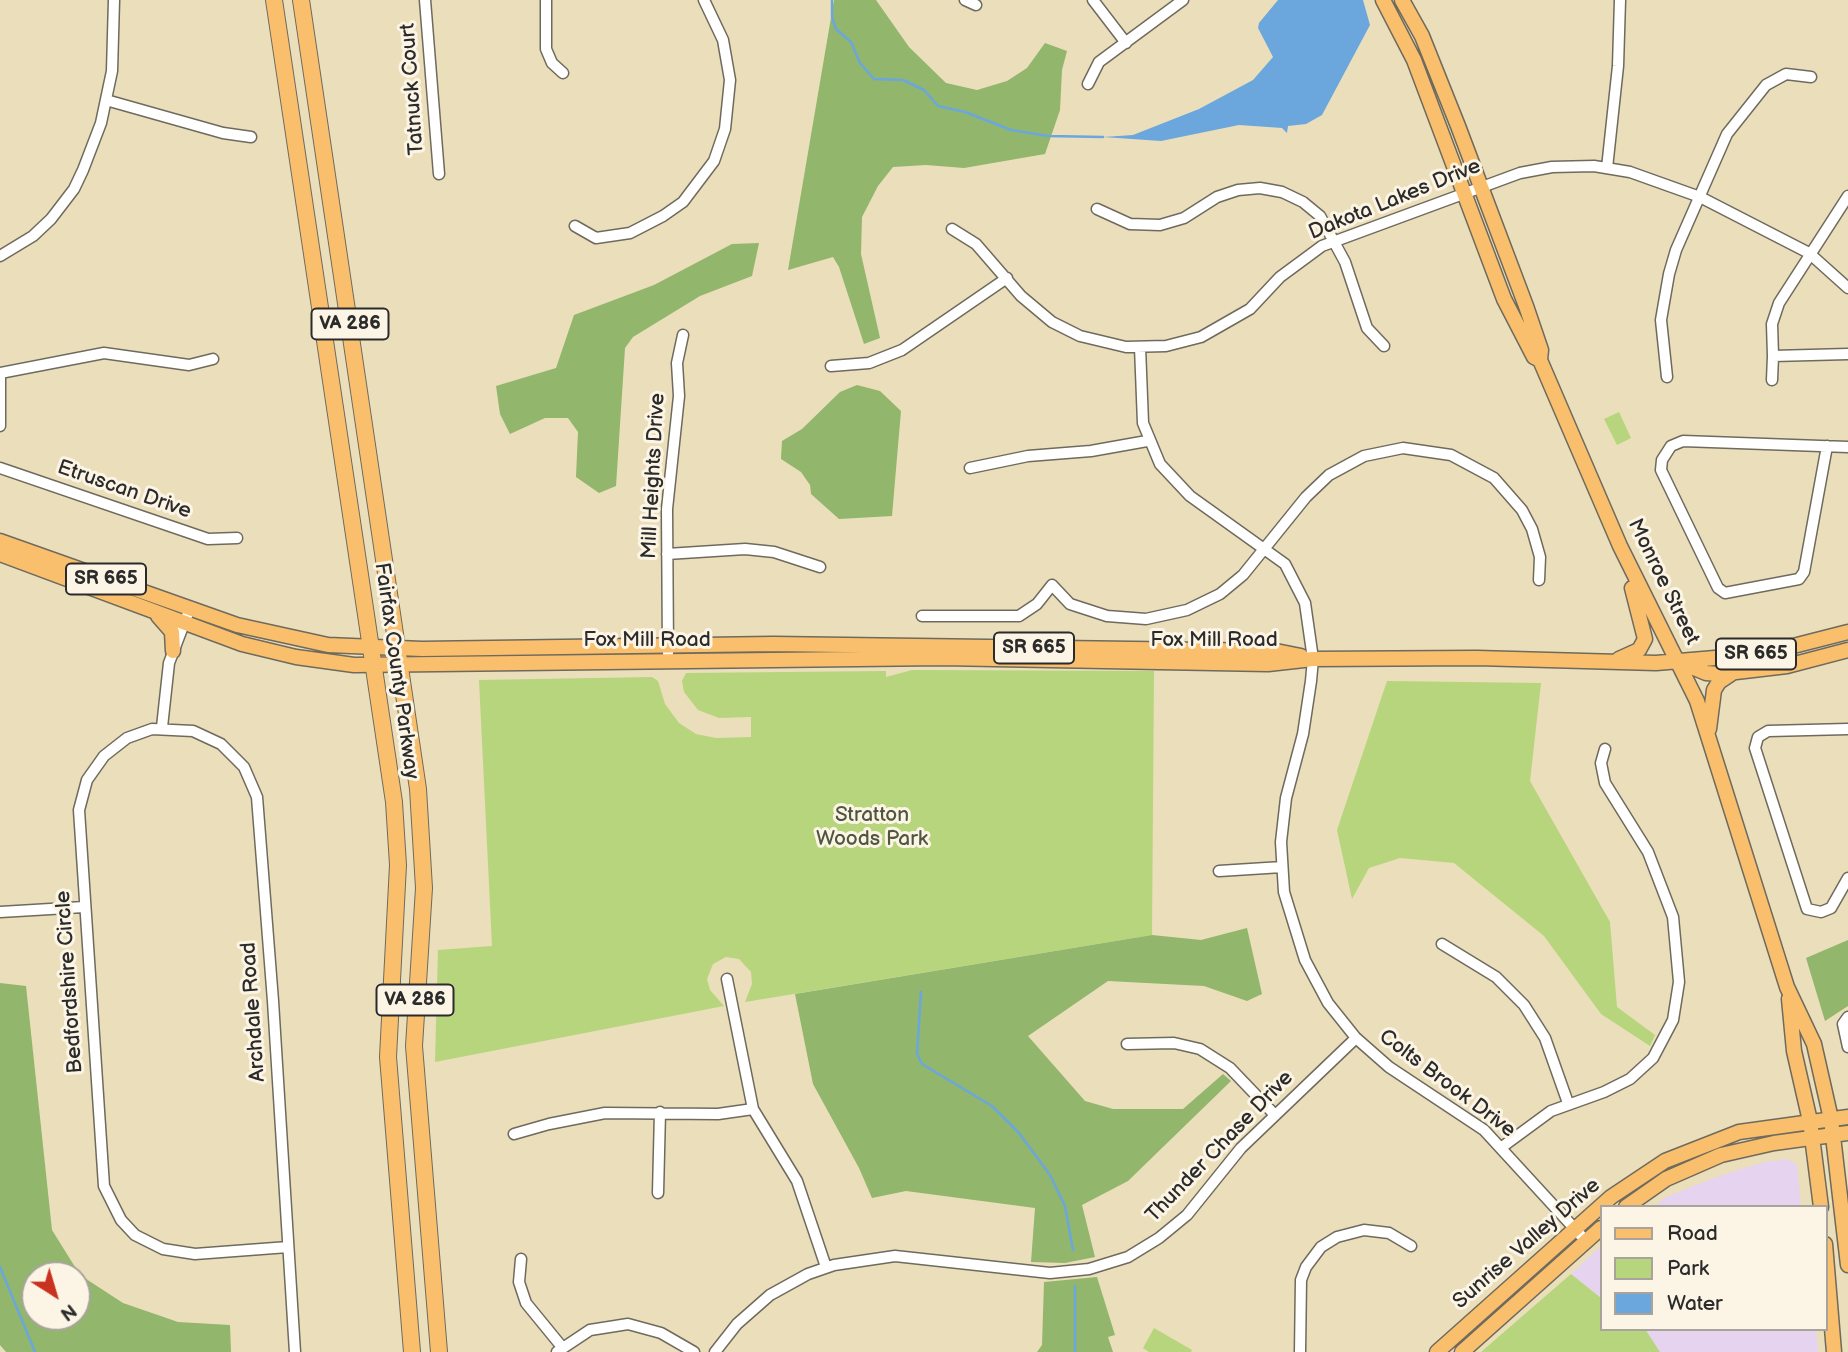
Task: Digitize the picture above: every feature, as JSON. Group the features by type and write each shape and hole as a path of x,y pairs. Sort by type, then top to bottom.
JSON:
{"highway":[{"name":"Fairfax County Parkway","path":"274,0 397,833 397,898 388,1057 412,1352"},
{"name":"Fairfax County Parkway","path":"301,0 420,810 424,888 415,1055 439,1352"}],"main road":[{"name":"Monroe Street","path":"1383,0 1414,60 1465,192 1484,250 1519,332 1534,357 1540,360"},
{"name":"Monroe Street","path":"1402,0 1432,59 1526,306 1541,350 1540,360 1620,547 1697,701 1787,987 1814,1044 1831,1119 1840,1134 1848,1265"},
{"name":"Fox Mill Road","path":"0,541 278,636 328,645 400,666 941,658 1268,664 1313,659 1679,662 1784,650 1848,632"},
{"path":"1610,662 1639,650 1645,639 1620,547"},
{"name":"Fox Mill Road","path":"0,554 184,624 277,653 335,663 372,657 398,649 668,645 1236,650 1276,651 1313,659"},
{"path":"155,612 171,629 173,650"},
{"name":"Fox Mill Road","path":"1679,662 1706,673 1735,672 1787,666 1848,650"},
{"path":"1709,737 1714,690 1723,679 1735,672"},
{"name":"Monroe Street","path":"1787,987 1794,1051 1810,1121 1821,1205"},
{"name":"Sunrise Valley Drive","path":"1603,1205 1630,1182 1678,1154 1739,1132 1848,1117"},
{"name":"Sunrise Valley Drive","path":"1629,1205 1660,1183 1708,1160 1760,1145 1840,1134"},
{"name":"Sunrise Valley Drive","path":"1437,1352 1600,1208"},
{"name":"Sunrise Valley Drive","path":"1462,1352 1600,1229"},
{"path":"1827,1266 1835,1352"}],"street":[{"path":"0,256 43,228 74,189 93,147 106,100 114,45 114,0"},
{"name":"Tatnuck Court","path":"425,0 439,174"},
{"path":"546,0 545,49 552,63 563,73"},
{"path":"575,226 596,238 630,233 670,213 683,202 714,161 725,130 730,80 723,40 704,0"},
{"path":"1093,0 1125,43"},
{"path":"1088,84 1099,62 1183,0"},
{"path":"1607,167 1618,66 1620,0"},
{"path":"1667,377 1661,320 1669,274 1727,134 1744,108 1766,85 1786,74 1811,77"},
{"path":"106,100 223,133 251,137"},
{"name":"Dakota Lakes Drive","path":"952,229 976,244 1034,308 1066,329 1110,345 1140,347 1183,342 1225,326 1254,306 1299,262 1334,241 1520,173 1552,167 1607,167 1630,172 1700,197 1810,253 1848,288"},
{"path":"1097,209 1130,224 1160,225 1184,218 1224,194 1260,188 1275,190 1303,202 1316,211 1334,241 1367,328 1384,346"},
{"path":"1772,380 1772,324 1779,303 1848,196"},
{"path":"831,366 869,363 902,350 1007,278"},
{"name":"Mill Heights Drive","path":"668,663 670,464 679,396 677,363 682,335"},
{"path":"970,468 1028,456 1091,452 1147,441 1140,404 1140,347"},
{"path":"0,426 0,373 104,353 189,365 213,359"},
{"path":"1773,356 1848,354"},
{"name":"Colts Brook Drive","path":"1147,441 1160,464 1182,489 1267,549 1284,564 1302,593 1310,624 1313,659 1307,713 1286,798 1282,867 1289,913 1304,960 1328,1003 1356,1038 1389,1067 1464,1115 1502,1147 1586,1241"},
{"path":"1827,446 1804,572 1799,579 1725,593 1718,588 1661,470 1662,460 1671,446 1683,441 1827,446 1848,447"},
{"path":"922,616 1019,616 1037,604 1052,585 1070,604 1107,616 1146,619 1187,610 1220,594 1243,575 1267,549 1306,497 1337,469 1384,450 1423,449 1474,464 1509,493 1522,510 1536,539 1540,557 1539,580"},
{"name":"Etruscan Drive","path":"0,468 208,539 237,538"},
{"path":"667,554 745,550 774,552 820,567"},
{"path":"162,727 165,681 173,650 190,608"},
{"name":"Bedfordshire Circle","path":"162,727 136,734 119,743 98,763 87,780 79,810 103,1177 115,1212 128,1228 144,1240 173,1252 195,1254 288,1247"},
{"name":"Archdale Road","path":"162,727 200,733 221,744 244,766 257,797 295,1352"},
{"path":"1848,729 1768,731 1758,737 1755,748 1807,909 1821,912 1831,908 1848,878"},
{"path":"1502,1147 1535,1120 1568,1103 1616,1087 1642,1070 1667,1036 1678,993 1678,955 1667,896 1648,852 1605,783 1601,763 1605,749"},
{"path":"1219,871 1282,867"},
{"path":"0,912 84,907"},
{"path":"1442,944 1496,977 1524,1005 1545,1038 1568,1103"},
{"path":"727,979 753,1109 797,1181 826,1267"},
{"path":"1848,1017 1843,1024 1848,1047"},
{"name":"Thunder Chase Drive","path":"715,1352 737,1324 770,1295 826,1267 855,1260 895,1256 1050,1273 1078,1271 1110,1263 1144,1248 1174,1227 1199,1202 1233,1156 1356,1038"},
{"path":"1127,1044 1174,1043 1200,1049 1230,1068 1275,1115"},
{"path":"514,1134 576,1117 614,1112 718,1114 753,1109"},
{"path":"658,1193 660,1112"},
{"path":"1300,1352 1301,1280 1306,1267 1321,1247 1337,1237 1364,1230 1389,1233 1411,1246"},
{"path":"520,1259 519,1282 526,1303 559,1350 590,1330 628,1324 662,1333 694,1352"}],"shaded area":[{"path":"1787,1159 1797,1165 1801,1205 1656,1205 1666,1197 1764,1162"},
{"path":"1600,1247 1600,1297 1571,1274"},
{"path":"1646,1331 1816,1331 1818,1352 1660,1352"}],"green space":[{"path":"834,0 876,0 909,47 946,83 977,90 1007,81 1027,68 1045,43 1067,51 1062,70 1060,110 1045,154 964,168 926,165 893,167 878,186 862,217 861,254 880,338 864,344 839,267 833,257 788,270"},
{"path":"759,243 752,276 700,296 633,337 625,348 616,486 599,493 576,477 578,432 568,418 545,418 510,434 500,414 496,386 556,368 574,315 654,285 732,244"},
{"path":"857,385 880,391 901,411 892,516 839,519 811,494 810,485 801,472 781,459 782,441 802,429 840,392"},
{"path":"1619,412 1631,438 1617,445 1604,419"},
{"name":"Stratton Woods Park","path":"912,670 1154,671 1152,935 745,1002 752,984 751,972 739,959 726,957 713,964 707,979 710,990 724,1006 435,1062 438,950 492,946 479,680 652,677 658,681 665,704 679,723 696,734 716,738 751,737 751,717 719,718 698,710 684,692 682,681 686,673 886,671 886,677"},
{"path":"1387,681 1541,683 1530,781 1610,922 1617,1007 1655,1035 1650,1046 1601,1014 1544,936 1454,863 1400,858 1369,868 1352,899 1337,830"},
{"path":"1247,928 1262,994 1247,1001 1204,986 1108,981 1028,1036 1085,1101 1113,1109 1183,1109 1223,1074 1231,1081 1128,1181 1082,1205 1095,1257 1065,1263 1031,1262 1035,1208 906,1191 872,1198 859,1168 813,1084 795,994 1152,935 1201,940"},
{"path":"1848,940 1848,1006 1825,1021 1806,958"},
{"path":"0,983 26,986 52,1230 71,1261 21,1261 21,1331 91,1331 91,1282 123,1303 178,1322 230,1325 231,1352 6,1352 0,1345"},
{"path":"1571,1274 1600,1297 1600,1331 1646,1331 1660,1352 1481,1352"},
{"path":"1097,1277 1115,1335 1108,1337 1113,1352 1037,1352 1042,1345 1044,1282"},
{"path":"1154,1328 1192,1350 1191,1352 1149,1352 1143,1348"}],"water":[{"path":"1278,0 1363,0 1370,25 1322,115 1306,124 1288,126 1287,133 1282,128 1239,125 1161,141 1103,137 1133,135 1199,109 1253,80 1273,57 1258,28"}],"waterway":[{"path":"832,0 832,17 836,29 851,42 860,63 874,79 903,80 924,90 938,106 965,112 1011,130 1048,136 1103,137"},
{"path":"921,992 917,1054 922,1064 992,1106 1019,1133 1050,1175 1065,1206 1073,1250"},
{"path":"0,1267 35,1352"},
{"path":"1075,1286 1075,1352"}]}
